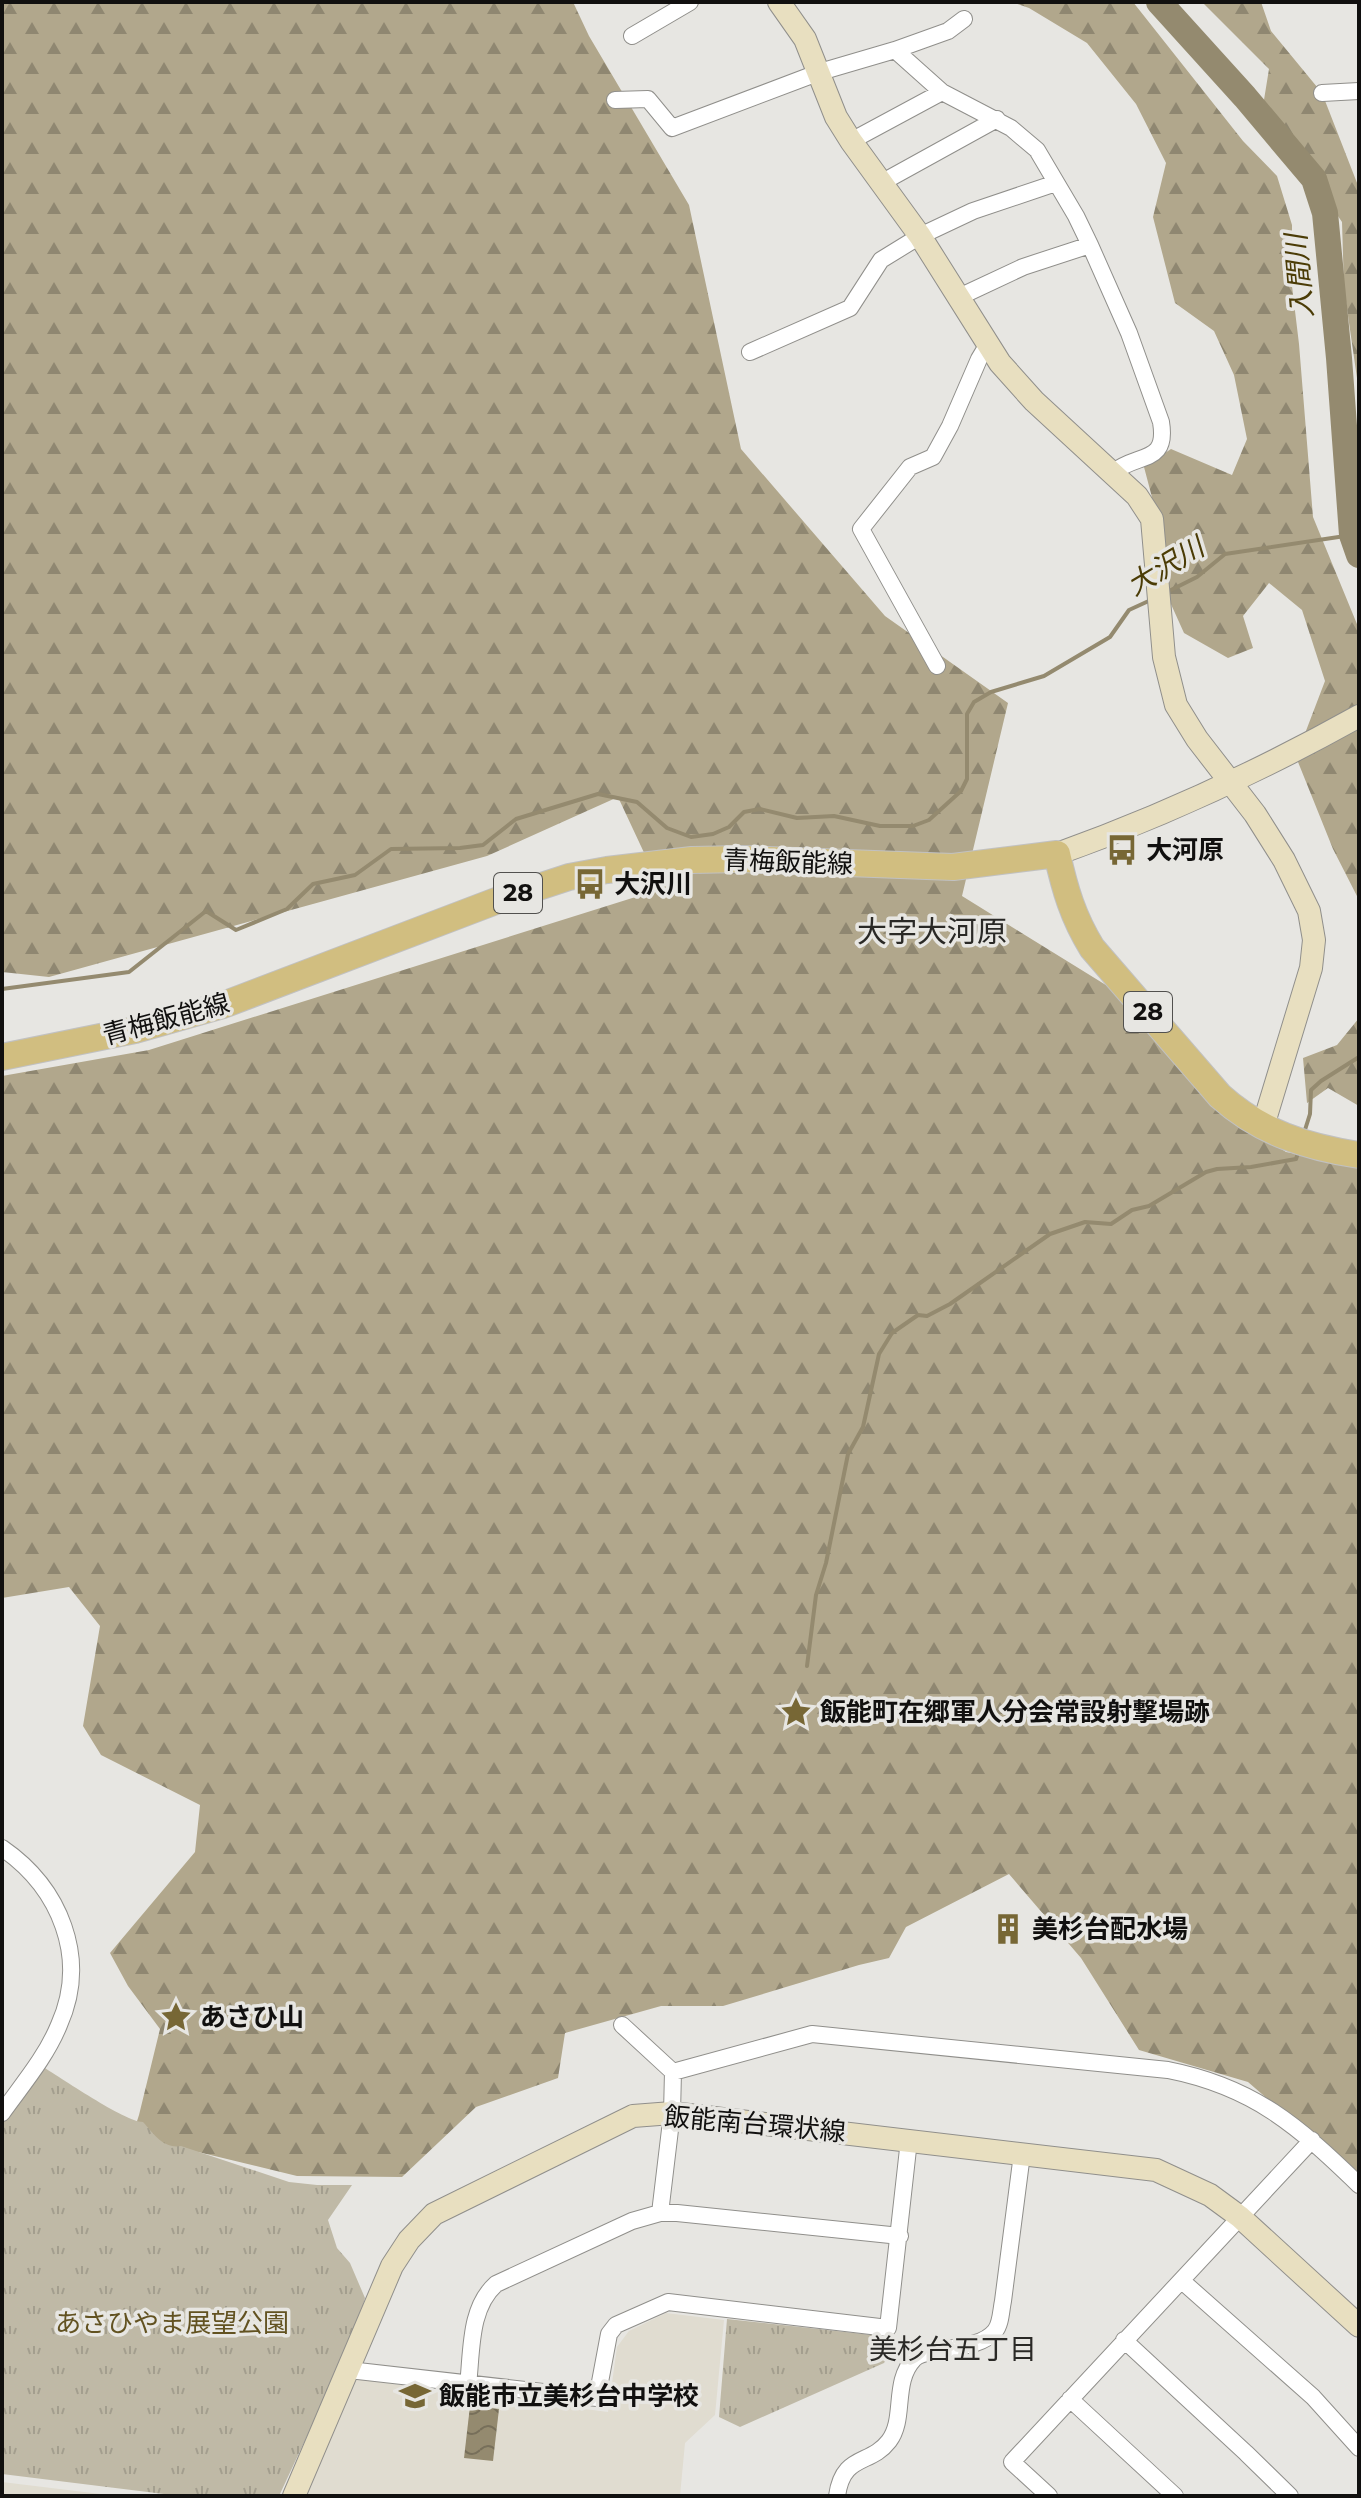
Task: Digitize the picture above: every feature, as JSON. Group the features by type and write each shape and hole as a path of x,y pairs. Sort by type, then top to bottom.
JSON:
{"main road":[{"name":"青梅飯能線","path":"2,1057 179,1019 257,994 532,888 569,877 692,860 953,867 1057,854"},
{"name":"28","path":"1057,854 1068,901 1092,948 1220,1096 1273,1131 1319,1149 1359,1155"}],"street":[{"path":"632,36 690,2"},
{"path":"779,2 805,39 836,117 920,236 1000,363 1034,401 1137,496 1152,519 1164,657 1176,705 1197,739 1255,814 1284,860 1309,911 1314,940 1311,968 1273,1131"},
{"path":"615,100 648,99 672,128 820,72 948,31 964,19"},
{"path":"895,50 942,92 997,119 1037,150 1076,216 1129,333 1155,403 1163,437 1159,449 1150,456 1125,462 1112,473"},
{"path":"1322,93 1359,91"},
{"path":"851,141 942,92"},
{"path":"881,183 997,119"},
{"path":"750,352 850,308 881,260 920,236 973,211 1056,183"},
{"path":"959,297 1023,267 1090,245"},
{"path":"937,666 861,529 910,467 933,457 988,344"},
{"path":"1057,854 1156,816 1232,782 1359,716"},
{"path":"2,1848 42,1883 58,1910 71,1949 70,1987 60,2024 2,2113"},
{"path":"622,2025 673,2072 672,2113 660,2213"},
{"path":"673,2072 812,2034 1168,2070 1215,2081 1251,2097 1312,2140 1359,2185"},
{"name":"飯能南台環状線","path":"294,2496 392,2266 409,2240 434,2214 633,2116 672,2113 1156,2170 1210,2195 1240,2217 1359,2326"},
{"path":"349,2370 597,2398 609,2334 616,2325 668,2302 888,2328 909,2140"},
{"path":"1049,2496 1012,2462 1312,2140"},
{"path":"837,2496 839,2481 846,2470 890,2440 895,2431 903,2376 915,2359 922,2354 975,2343 994,2333 1003,2301 1022,2154"},
{"path":"468,2385 477,2312 484,2295 496,2284 632,2221 660,2213 900,2236"},
{"path":"1182,2281 1313,2397 1359,2448"},
{"path":"1124,2340 1290,2496"},
{"path":"1070,2399 1175,2496"}],"shaded area":[{"name":"飯能市立美杉台中学校","path":"666,2313 724,2320 715,2415 685,2443 680,2496 304,2496 356,2379 608,2412 617,2347 629,2331"},
{"path":"2,2482 117,2496 2,2496"}],"green space":[{"path":"2,2 573,2 589,36 689,205 741,449 885,616 1008,703 962,896 1135,1003 1217,1107 1286,1152 1359,1165 1359,2178 1248,2082 1139,2050 1081,1958 1009,1874 906,1927 889,1958 723,2006 661,2006 565,2033 558,2078 476,2107 402,2177 297,2176 198,2152 128,2149 160,2029 128,1986 110,1953 195,1852 200,1805 101,1755 83,1726 100,1626 69,1587 2,1598 2,1076 149,1050 661,889 618,797 487,856 49,977 2,972"},
{"path":"1012,2 1133,2 1243,141 1277,176 1292,225 1292,286 1313,517 1359,629 1359,900 1333,849 1296,757 1325,681 1302,610 1269,583 1243,616 1253,648 1228,658 1184,633 1170,602 1158,520 1144,467 1171,449 1232,475 1247,439 1234,375 1214,331 1175,303 1153,217 1166,163 1136,104 1087,43 1029,8"},
{"path":"1202,2 1261,2 1271,31 1322,93 1359,188 1359,392 1344,288 1342,222 1263,106 1269,69"},
{"path":"1359,1018 1359,1106 1328,1088 1307,1103 1303,1058 1337,1045"},
{"name":"あさひやま展望公園","path":"40,2065 108,2107 143,2122 159,2140 169,2145 181,2146 289,2182 352,2185 328,2220 337,2248 350,2263 365,2298 356,2331 279,2496 180,2496 2,2474 2,2121"},
{"path":"727,2319 890,2337 888,2357 884,2363 740,2427 719,2417"}],"water":[{"path":"470,2406 499,2409 493,2461 464,2458"}],"waterway":[{"name":"入間川","path":"1159,2 1314,179 1325,213 1352,535 1359,555"},
{"name":"大沢川","path":"1165,593 1197,577 1225,554 1352,535"},
{"name":"大沢川","path":"2,989 129,972 206,911 236,930 287,909 313,884 355,875 391,849 483,845 516,819 598,794 637,802 667,828 691,837 713,834 729,827 744,812 760,809 797,818 834,816 880,826 913,826 929,820 961,791 967,779 967,714 974,702 991,692 1044,676 1110,637 1129,610 1153,599"},
{"path":"1304,1133 1310,1114 1311,1090 1359,1057"},
{"path":"807,1666 816,1595 826,1563 848,1454 863,1427 879,1354 892,1333 918,1315 927,1316 950,1304 1050,1234 1085,1222 1111,1224 1132,1210 1149,1206 1206,1172 1296,1159 1299,1150"}],"place":[{"name":"大河原","path":"1122,850"},
{"name":"大沢川","path":"590,884"},
{"name":"飯能町在郷軍人分会常設射撃場跡","path":"796,1712"},
{"name":"美杉台配水場","path":"1008,1929"},
{"name":"あさひ山","path":"176,2017"},
{"name":"飯能市立美杉台中学校","path":"415,2396"}],"district":[{"name":"大字大河原","path":"932,932"},
{"name":"美杉台五丁目","path":"953,2349"}]}
